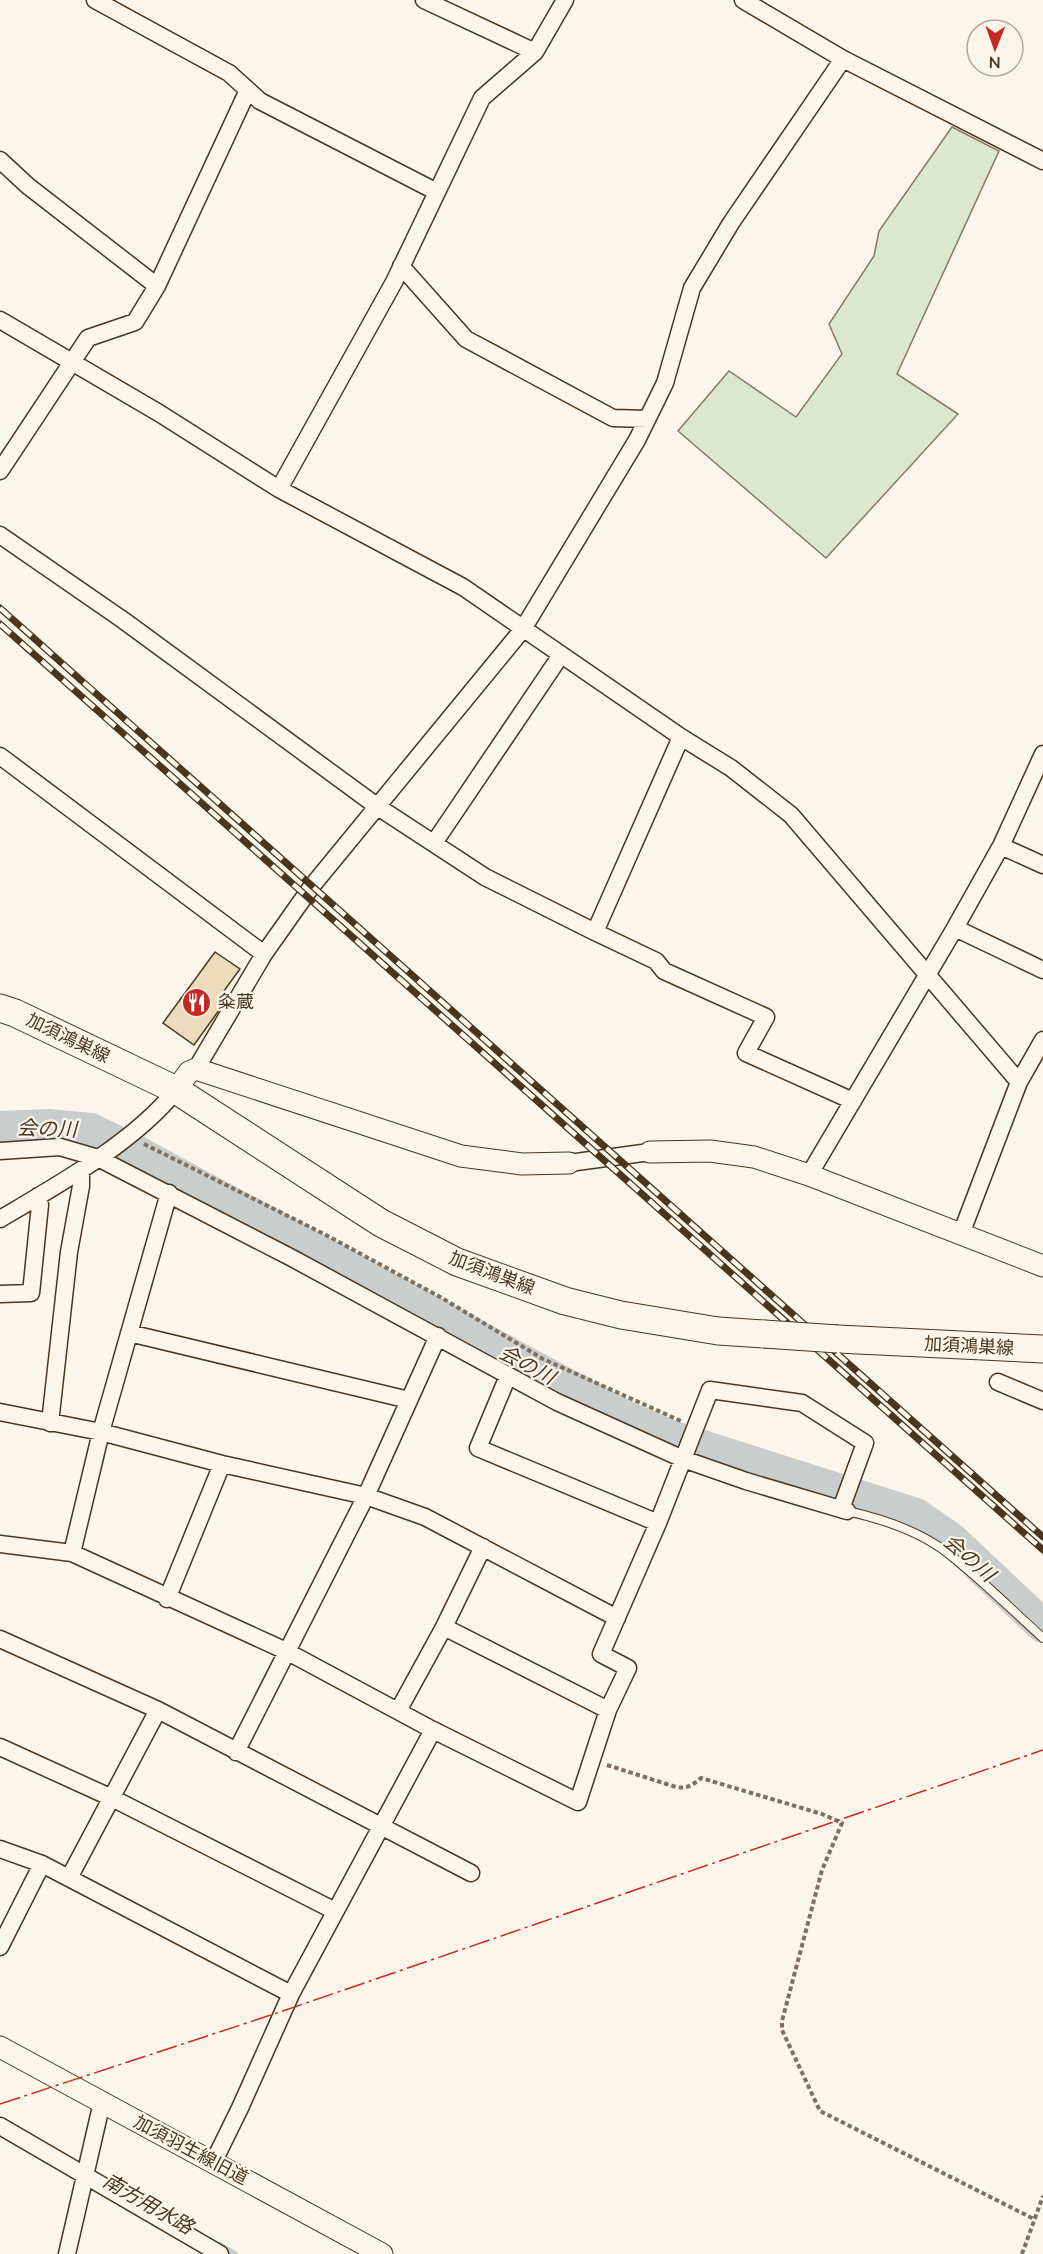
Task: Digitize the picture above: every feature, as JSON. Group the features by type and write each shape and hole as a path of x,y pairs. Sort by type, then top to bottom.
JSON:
{"main road":[{"name":"加須鴻巣線","path":"0,1008 15,1013 176,1090 381,1223 457,1262 565,1300 621,1315 718,1331 1043,1349"}],"street":[{"path":"95,0 229,73 260,101 437,192"},
{"path":"424,0 535,52"},
{"path":"279,489 401,266 482,98 535,52 565,0"},
{"path":"743,0 843,59 1043,161"},
{"path":"0,1219 81,1170 128,1135 154,1114 189,1072 196,1069 264,954 312,886 522,629 637,440 665,382 692,288 731,223 843,59"},
{"path":"0,471 88,338 135,322 157,286 248,90"},
{"path":"0,160 28,186 157,286"},
{"path":"401,266 466,339 613,418 647,419"},
{"path":"0,320 159,413 279,489 463,587 561,656 731,768 791,815 1019,1082"},
{"path":"0,535 123,620 378,807 484,877 656,961 664,971 766,1017 746,1053 854,1101"},
{"path":"434,843 561,656"},
{"path":"594,932 681,737"},
{"path":"809,1175 1001,846 1043,754"},
{"path":"0,756 264,954"},
{"path":"1001,846 1043,865"},
{"path":"955,928 1043,970"},
{"path":"961,1234 1019,1082 1043,1040"},
{"path":"196,1069 461,1156 522,1164 569,1163 650,1152 732,1153 754,1157 809,1175 1043,1266"},
{"path":"0,1150 60,1147 101,1155 557,1402 685,1455 844,1508 865,1443 802,1403 710,1390 685,1455 658,1524 601,1654 628,1668 608,1710 578,1802 433,1731 286,1651 168,1599 72,1553 0,1544"},
{"path":"50,1423 69,1252 81,1186 81,1170"},
{"path":"72,1553 101,1432 169,1193"},
{"path":"0,1294 31,1293 40,1205 38,1196"},
{"path":"129,1333 409,1400"},
{"path":"236,1752 366,1496 438,1336"},
{"path":"508,1376 478,1448 658,1524"},
{"path":"998,1382 1043,1401"},
{"path":"0,1412 101,1432 222,1464 366,1496 425,1517 617,1618"},
{"path":"168,1599 222,1464"},
{"path":"398,1711 444,1627 483,1546"},
{"path":"444,1627 608,1710"},
{"path":"0,1639 158,1710 471,1873"},
{"path":"69,1878 158,1710"},
{"path":"214,2161 291,1994 433,1731"},
{"path":"0,1747 112,1798 335,1911"},
{"path":"0,1849 42,1864 291,1994"},
{"path":"0,1947 42,1864"},
{"name":"加須羽生線旧道","path":"0,2047 382,2254"},
{"path":"68,2254 102,2102"},
{"path":"0,2126 87,2170 220,2254"}],"lane":[{"path":"844,1508 903,1528 949,1554 1043,1638"}],"path":[{"path":"128,1135 336,1240 442,1298 543,1359 695,1429"},
{"path":"592,1760 676,1787 685,1788 695,1784 701,1778 822,1814 842,1823 822,1870 782,2021 782,2031 820,2111 1034,2219"},
{"path":"1022,2254 1043,2196"}],"green space":[{"path":"952,127 999,151 897,374 958,414 826,558 678,431 729,371 796,417 842,354 829,324 874,256 879,231"}],"building":[{"path":"215,952 240,969 221,995 227,999 194,1045 163,1023"}],"waterway":[{"name":"会の川","path":"0,1128 49,1126 91,1130 136,1152 627,1418 671,1437 916,1515 952,1540 1043,1626"},
{"name":"南方用水路","path":"220,2245 235,2254"}],"railway":[{"path":"0,608 1043,1537"},
{"path":"0,624 1043,1550"}],"power":[{"path":"0,2104 271,2015 1043,1750"}],"place":[{"name":"粂蔵","path":"197,1002"}]}
